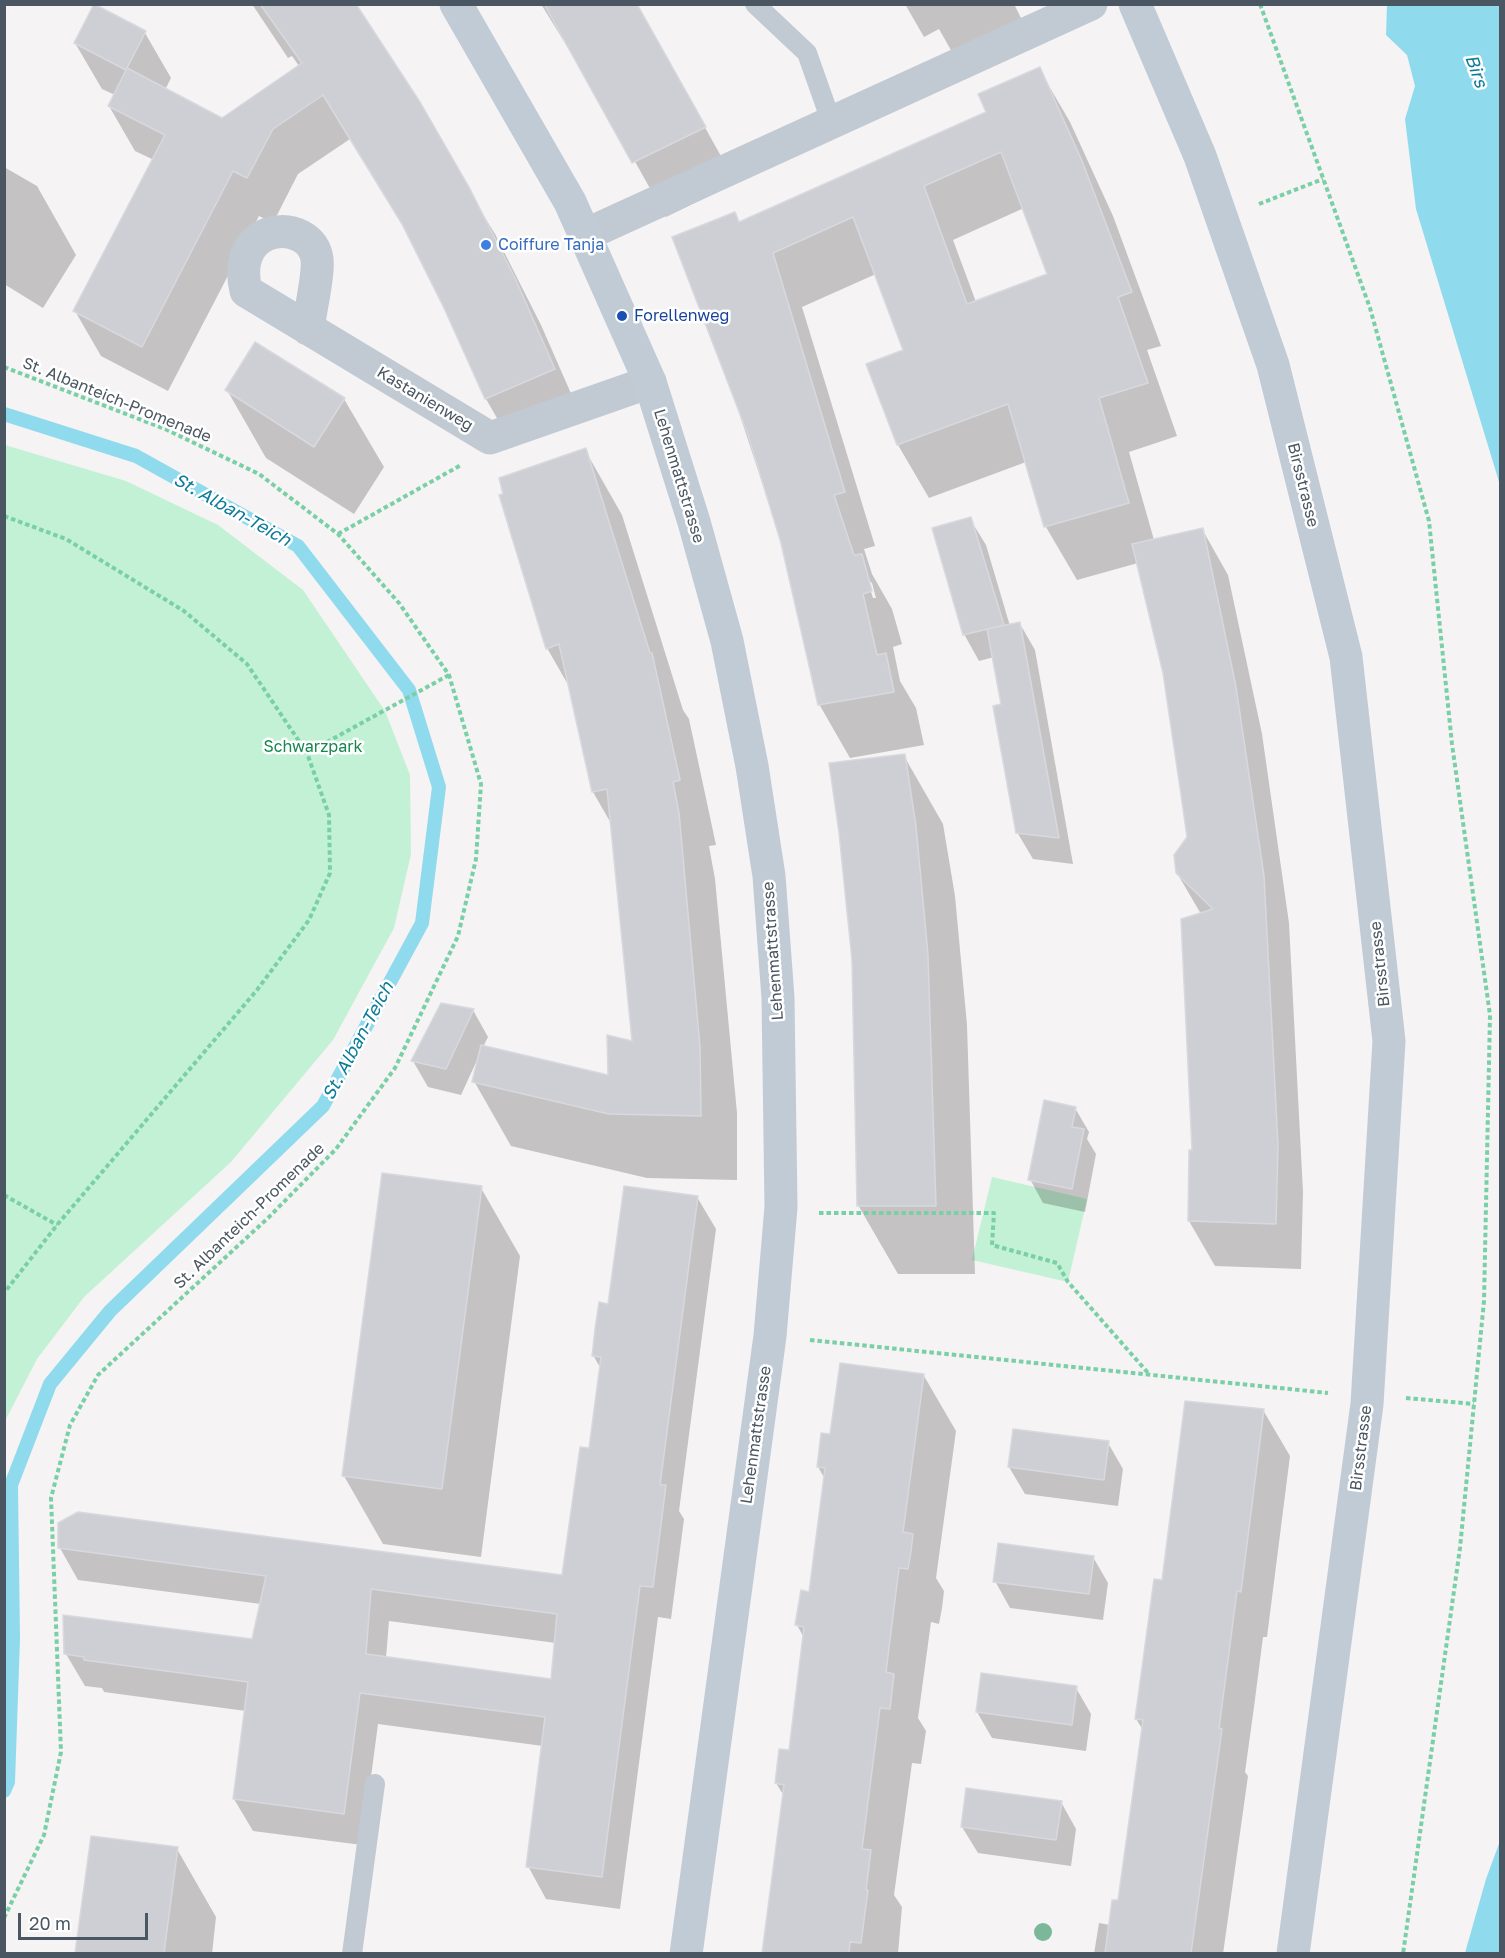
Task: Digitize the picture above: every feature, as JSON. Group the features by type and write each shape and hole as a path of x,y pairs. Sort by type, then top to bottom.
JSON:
{"street":[{"name":"Lehenmattstrasse","path":"456,4 570,202 650,382 694,522 727,641 752,766 769,876 778,998 781,1207 770,1336 686,1953"},
{"path":"585,235 1091,4"},
{"name":"Birsstrasse","path":"1135,4 1200,156 1273,365 1343,646 1389,1041 1367,1404 1293,1953"},
{"name":"Kastanienweg","path":"308,329 490,438 650,382"}],"lane":[{"path":"755,4 807,53 831,121"},
{"path":"352,1953 375,1785"}],"path":[{"path":"1260,4 1370,308 1429,521 1452,744 1490,1015 1484,1301 1460,1548 1404,1953"},
{"path":"1258,204 1323,179"},
{"name":"St. Albanteich-Promenade","path":"4,367 165,429 259,474 338,534 399,603 450,675 481,784 476,859 458,936 395,1068 329,1156 268,1218 98,1375 70,1425 51,1498 61,1752 44,1835 4,1918"},
{"path":"338,534 462,464 490,438"},
{"path":"4,516 66,539 184,610 247,664 308,753 329,815 330,873 309,920 257,990 57,1225 4,1293"},
{"path":"308,753 450,675"},
{"path":"4,1195 57,1225"},
{"path":"812,1213 994,1213 992,1245 1057,1263 1068,1282 1149,1374"},
{"path":"770,1336 1335,1394"},
{"path":"1412,1399 1474,1404"}],"green space":[{"name":"Schwarzpark","path":"5,445 126,481 218,525 303,590 385,711 410,775 411,854 394,928 333,1040 231,1162 84,1297 37,1359 5,1421"},
{"path":"992,1177 1087,1199 1068,1282 972,1260"}],"water":[{"name":"Birs","path":"1387,5 1500,5 1500,485 1416,209 1405,119 1415,86 1407,55 1386,35"},
{"path":"1500,1841 1500,1953 1465,1953 1486,1879"}],"building":[{"path":"94,4 146,31 127,68 222,118 302,63 260,4 356,4 420,102 469,187 515,278 555,369 485,399 444,308 402,224 323,95 273,129 247,178 233,171 142,347 73,311 165,135 108,106 126,70 74,43"},
{"path":"544,4 637,4 706,127 632,163"},
{"path":"1040,67 1082,161 1132,292 1118,297 1148,383 1099,398 1129,503 1044,527 1008,404 897,445 866,364 903,350 853,217 773,253 845,492 834,495 854,555 862,554 872,591 863,594 877,655 886,653 894,692 818,705 781,543 748,435 672,237 735,212 739,222 986,112 978,94","holes":["1001,152 1047,274 967,304 924,186"]},
{"path":"255,342 345,398 314,447 225,390"},
{"path":"586,448 650,653 652,653 680,780 673,782 679,813 700,1047 701,1116 609,1114 472,1082 481,1045 608,1075 607,1035 632,1041 607,789 592,792 559,644 546,649 499,495 503,494 499,478"},
{"path":"971,517 1004,625 963,635 932,528"},
{"path":"1203,528 1236,687 1264,876 1278,1145 1276,1224 1188,1221 1189,1150 1192,1150 1181,919 1213,909 1176,873 1174,855 1187,837 1163,673 1132,544"},
{"path":"1020,622 1059,838 1016,833 993,706 1001,704 987,629"},
{"path":"905,754 916,826 928,955 936,1206 857,1206 852,960 839,833 829,763"},
{"path":"441,1003 474,1009 446,1069 411,1061"},
{"path":"1044,1100 1076,1107 1072,1127 1084,1129 1072,1189 1028,1180"},
{"path":"382,1173 482,1186 442,1489 342,1476"},
{"path":"624,1186 698,1196 660,1485 666,1485 653,1587 640,1586 602,1877 526,1867 545,1717 360,1693 344,1814 233,1799 248,1682 84,1660 84,1657 64,1654 63,1615 252,1639 266,1576 58,1548 58,1523 78,1512 562,1575 580,1447 589,1448 601,1357 592,1356 599,1302 608,1304","holes":["371,1589 557,1614 551,1679 366,1654"]},
{"path":"840,1363 924,1374 903,1532 913,1534 911,1551 908,1569 899,1568 886,1672 894,1674 890,1709 880,1708 862,1849 871,1850 861,1943 850,1942 849,1953 762,1953 784,1785 775,1783 779,1749 789,1750 804,1627 795,1625 801,1590 809,1592 825,1468 817,1467 821,1433 830,1434"},
{"path":"1185,1401 1264,1409 1241,1592 1237,1591 1219,1728 1222,1729 1191,1953 1105,1953 1112,1900 1118,1900 1143,1720 1135,1719 1154,1579 1162,1580"},
{"path":"1013,1429 1109,1441 1104,1480 1008,1467"},
{"path":"998,1543 1094,1556 1089,1594 993,1582"},
{"path":"981,1673 1077,1686 1072,1725 976,1712"},
{"path":"966,1788 1062,1801 1056,1840 961,1827"},
{"path":"91,1836 178,1847 164,1953 75,1953"}],"waterway":[{"name":"St. Alban-Teich","path":"4,414 136,456 298,546 409,690 439,787 422,923 323,1106 110,1311 50,1384 11,1485 13,1639 8,1782 4,1791"}],"place":[{"name":"Coiffure Tanja","path":"486,245"},
{"name":"Forellenweg","path":"622,316"}]}
